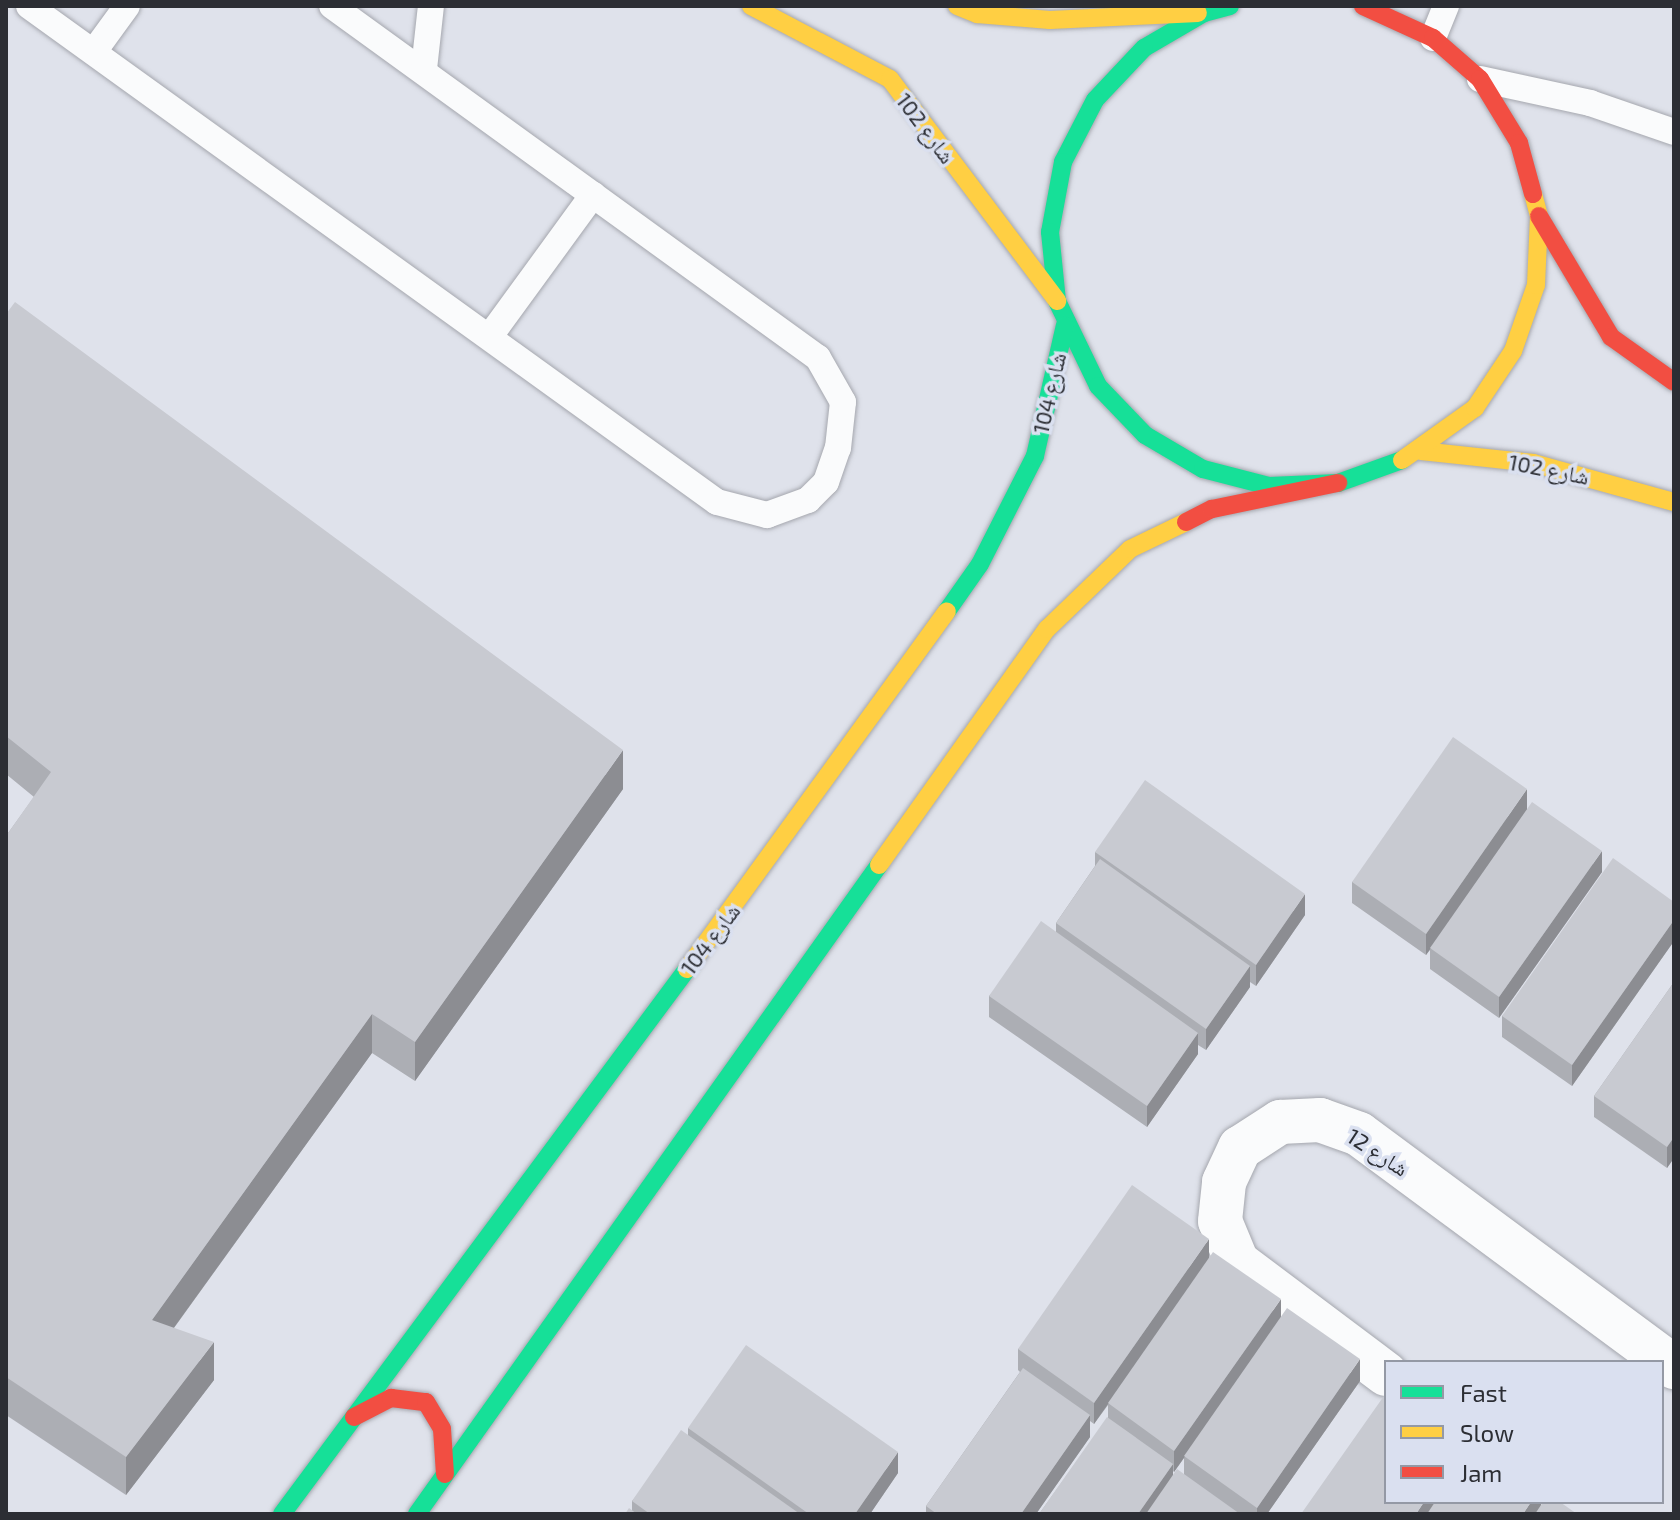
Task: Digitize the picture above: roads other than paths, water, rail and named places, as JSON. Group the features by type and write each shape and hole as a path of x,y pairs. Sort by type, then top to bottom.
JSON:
{"street":[{"name":"شارع 102","path":"751,6 890,79 1057,301"},
{"path":"957,6 977,14 1050,20 1204,13 1230,6"},
{"path":"1363,6 1433,38 1480,79 1519,143 1539,216 1611,337 1674,382"},
{"path":"1204,13 1144,48 1105,89 1063,162 1050,232 1057,301 1065,325 1107,396 1145,435 1203,469 1269,486 1338,483"},
{"path":"417,1514 1047,629 1130,549 1212,509 1338,483 1380,471 1421,451 1475,408 1513,351 1536,285 1539,216"},
{"name":"شارع 104","path":"282,1514 820,790 980,564 1035,456 1065,325"},
{"name":"شارع 102","path":"1421,451 1533,463 1674,502"},
{"name":"شارع 12","path":"1384,1372 1237,1262 1220,1221 1224,1182 1240,1148 1280,1122 1320,1120 1359,1134 1674,1367"},
{"path":"354,1417 391,1398 426,1402 442,1429 445,1474"}],"lane":[{"path":"29,6 95,50 717,502 767,515 808,500 826,482 838,448 843,402 818,358 424,69 332,6"},
{"path":"95,50 127,6"},
{"path":"424,69 431,6"},
{"path":"1433,38 1446,6"},
{"path":"1480,79 1590,103 1674,132"},
{"path":"490,336 593,195"}]}
